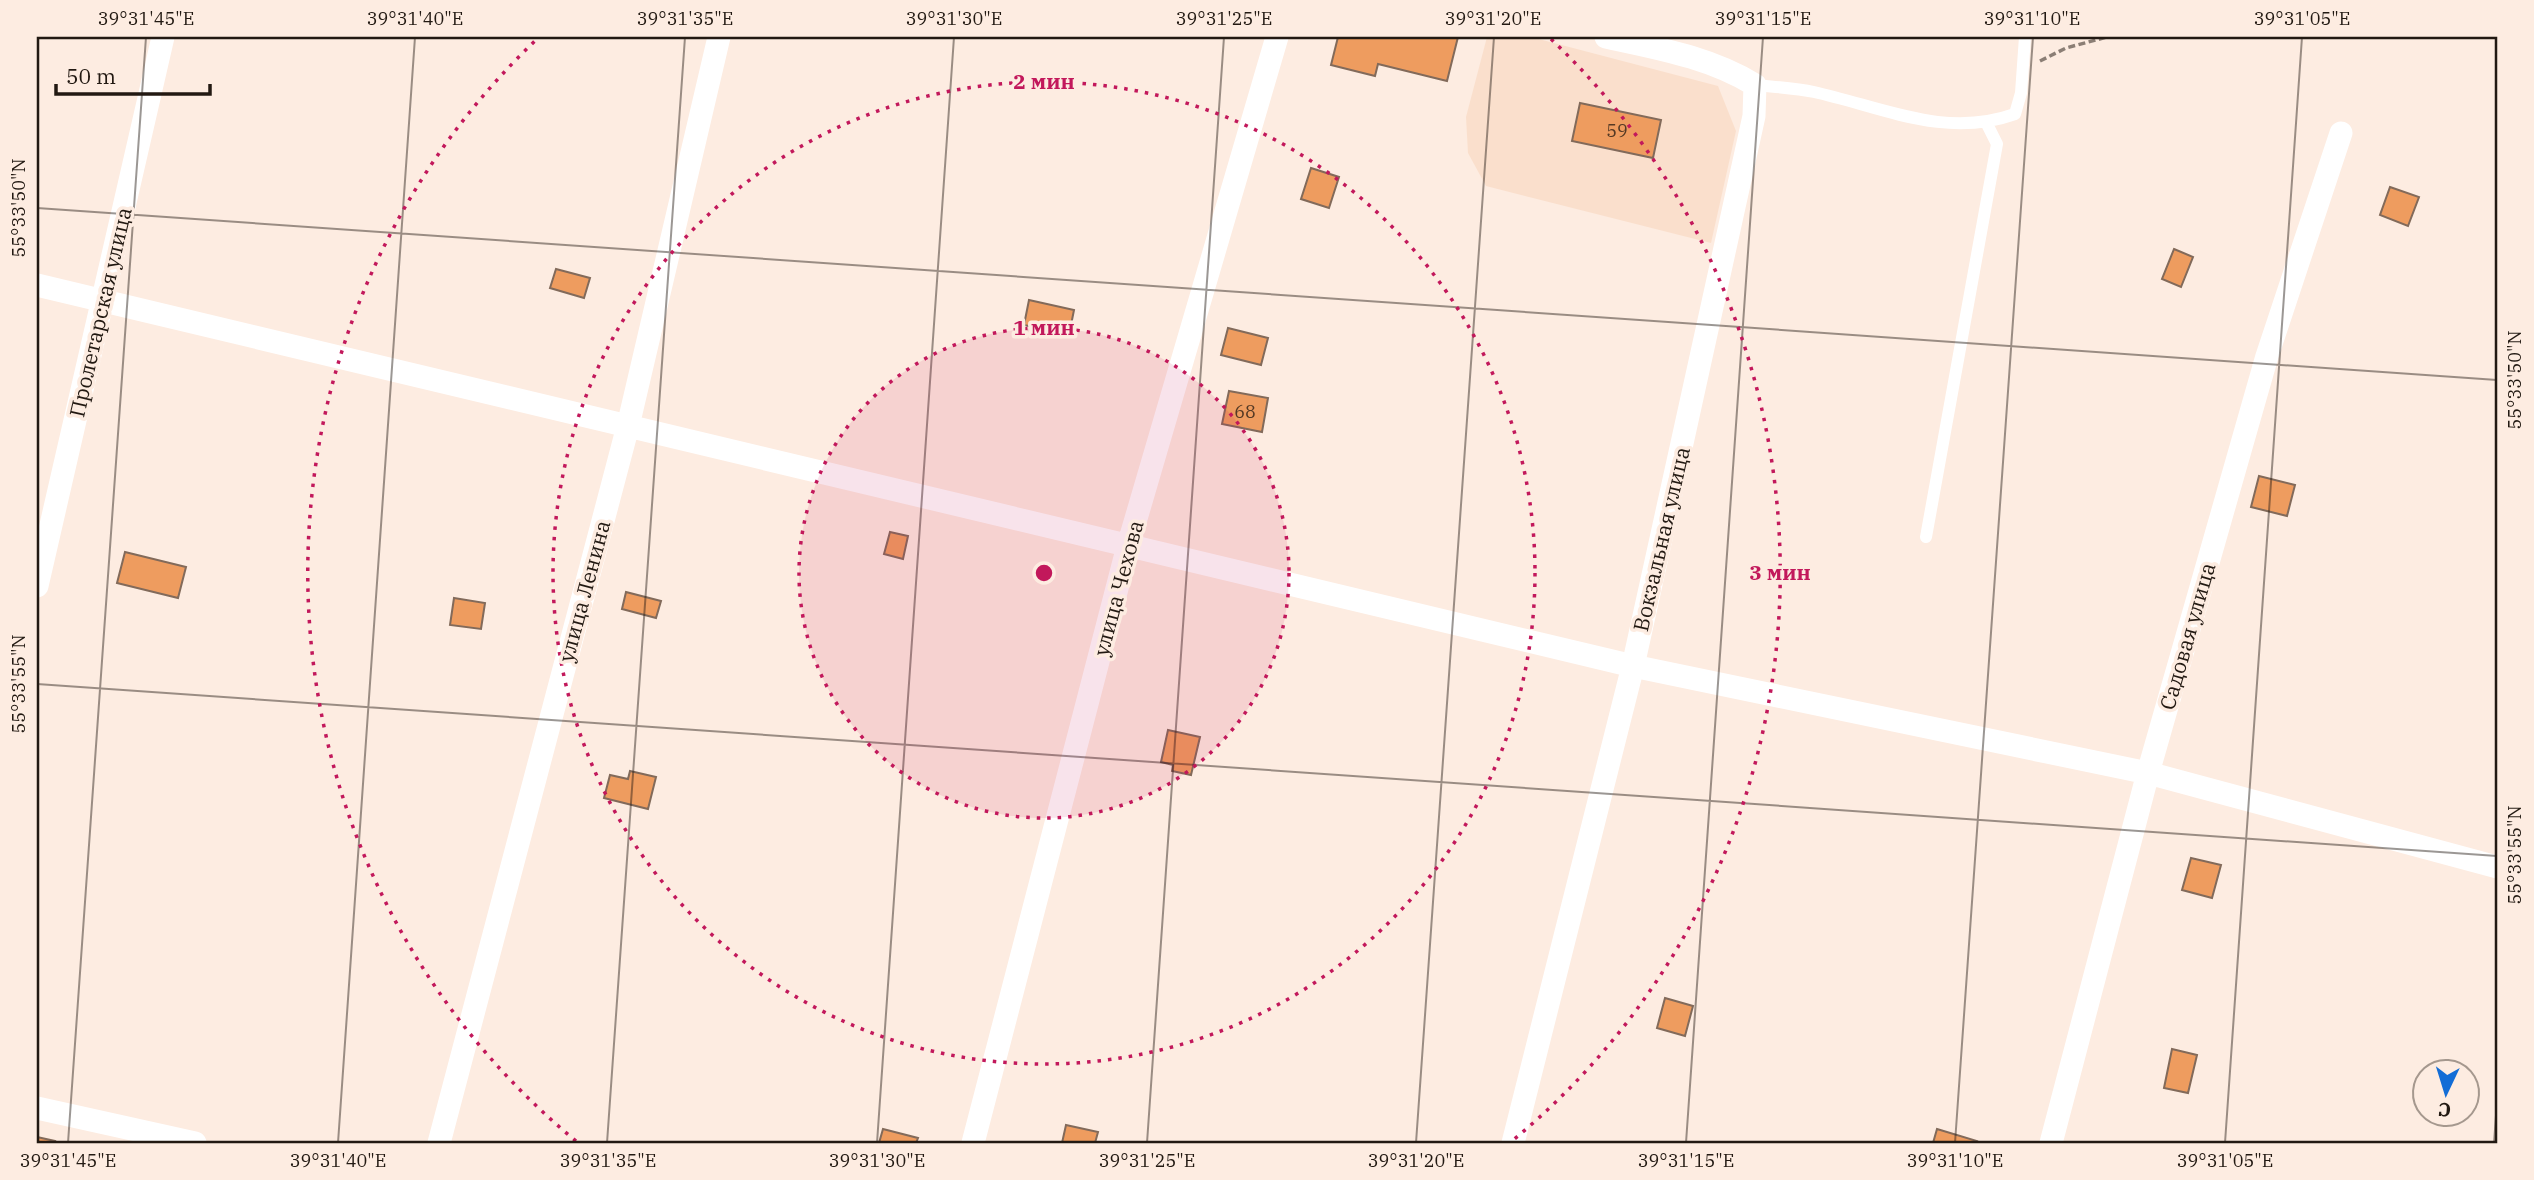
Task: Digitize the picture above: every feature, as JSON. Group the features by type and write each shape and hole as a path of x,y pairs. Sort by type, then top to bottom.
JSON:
{"street":[{"name":"Пролетарская улица","path":"37,586 163,37"},
{"name":"улица Ленина","path":"439,1143 628,426 719,37"},
{"name":"улица Чехова","path":"973,1143 1128,546 1277,37"},
{"path":"1606,37 1722,67 1755,85"},
{"name":"Вокзальная улица","path":"1513,1143 1633,666 1754,116 1755,85"},
{"name":"Садовая улица","path":"2051,1143 2148,773 2267,356 2341,134"},
{"path":"37,285 1633,666 2148,773 2497,867"},
{"path":"37,1108 195,1143"}],"lane":[{"path":"1755,85 1813,92 1923,121 1987,124 2015,114 2021,93 2025,37"},
{"path":"1926,537 1997,144 1987,124"}],"path":[{"path":"2023,71 2066,48 2107,37"}],"shaded area":[{"path":"1487,37 1531,37 1718,86 1736,131 1711,243 1486,186 1468,153 1466,117"}],"building":[{"path":"1338,37 1458,37 1447,81 1378,64 1375,76 1331,65"},
{"path":"1580,103 1661,120 1653,158 1572,141"},
{"path":"1311,168 1339,177 1329,208 1301,199"},
{"path":"2390,187 2419,197 2408,226 2380,215"},
{"path":"2174,249 2193,257 2181,287 2162,279"},
{"path":"556,269 590,278 584,298 550,288"},
{"path":"1029,300 1074,310 1069,335 1024,325"},
{"path":"1228,328 1268,338 1261,365 1221,355"},
{"path":"1229,391 1268,398 1262,432 1222,424"},
{"path":"2259,476 2295,485 2287,516 2251,507"},
{"path":"890,532 908,536 903,559 884,554"},
{"path":"125,552 186,567 178,598 117,583"},
{"path":"626,592 661,601 656,618 622,609"},
{"path":"454,598 485,603 481,629 450,625"},
{"path":"1168,730 1200,737 1191,775 1172,771 1173,765 1161,762"},
{"path":"630,771 656,777 648,809 604,798 610,775 628,779"},
{"path":"2191,858 2221,865 2212,898 2182,890"},
{"path":"1665,998 1693,1006 1685,1036 1657,1028"},
{"path":"2172,1049 2197,1055 2188,1093 2164,1088"},
{"path":"1066,1125 1098,1132 1095,1143 1062,1143"},
{"path":"883,1129 918,1138 916,1143 879,1143"},
{"path":"1937,1129 1977,1141 1933,1143"},
{"path":"37,1137 55,1141 37,1143"}]}
